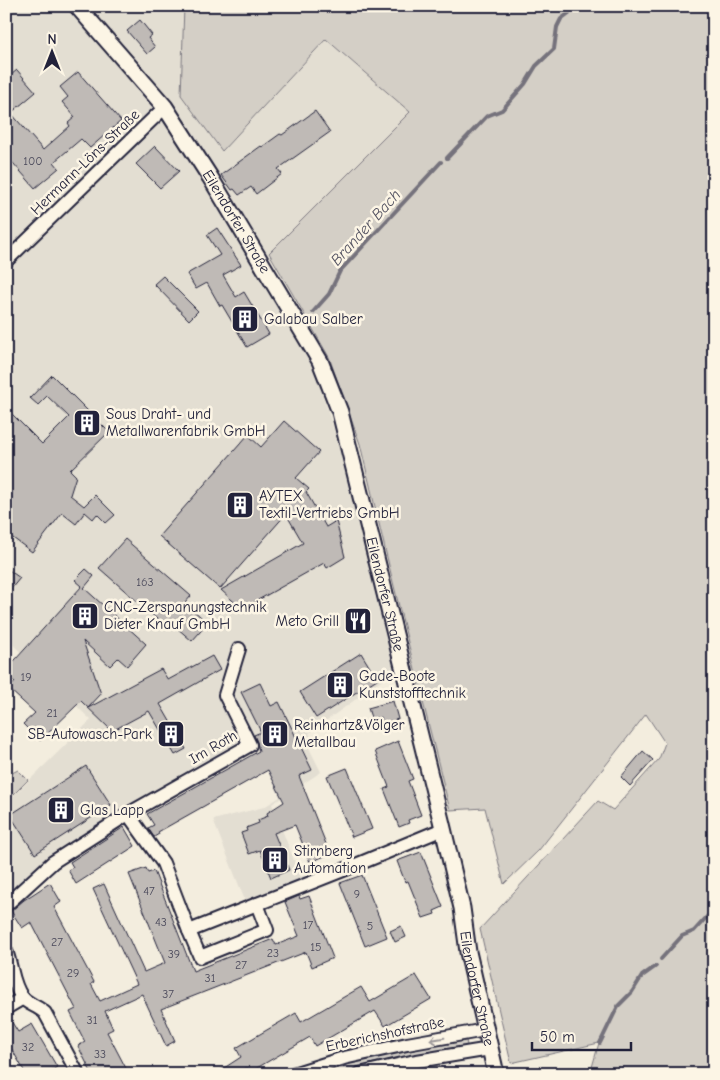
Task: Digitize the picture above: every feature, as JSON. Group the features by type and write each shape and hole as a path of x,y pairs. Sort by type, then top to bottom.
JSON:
{"street":[{"name":"Eilendorfer Straße","path":"77,6 165,107 210,177 320,361 340,412 443,829 462,908 468,952 496,1074"},
{"name":"Hermann-Löns-Straße","path":"6,261 165,107"},
{"name":"Im Roth","path":"6,905 53,862 128,814 250,745 225,695 239,649"},
{"path":"128,814 163,863 200,956 267,930 257,904"},
{"path":"190,930 443,829"},
{"path":"6,951 11,962 16,985 23,998 38,1006 45,1013 78,1074"},
{"path":"6,1008 23,998"},
{"name":"Erberichshofstraße","path":"293,1074 344,1058 407,1044 486,1030"},
{"path":"359,1074 411,1062 490,1049"}],"shaded area":[{"path":"6,6 184,6 181,95 222,151 326,39 411,112 269,253 256,269 313,366 341,451 395,671 309,733 312,740 307,744 321,772 272,804 302,881 246,903 213,820 264,807 280,797 250,735 154,790 155,792 6,899 6,803 91,720 6,638"},
{"path":"184,6 714,6 714,1074 590,1074 599,1043 511,1063 480,929 598,801 613,810 659,759 665,743 646,714 539,850 504,884 485,808 450,810 360,444 329,357 269,253 410,112 326,39 222,151 181,95"},
{"path":"18,770 28,780 6,802 6,776"},
{"path":"466,1040 467,1046 373,1063 342,1074 315,1074 372,1057"}],"building":[{"path":"140,20 152,35 148,38 155,47 147,54 127,31"},
{"path":"17,70 36,92 11,113 43,150 70,126 68,123 75,117 62,102 68,97 60,87 78,72 121,121 90,148 81,139 54,162 59,168 35,188 6,155 6,79"},
{"path":"315,111 330,132 278,169 282,174 256,194 251,187 239,195 234,189 232,190 221,175"},
{"path":"155,146 179,171 160,188 136,164"},
{"path":"217,228 241,265 223,275 236,297 244,292 269,334 247,347 207,283 196,289 187,274 220,255 207,235"},
{"path":"163,276 198,311 189,320 154,284"},
{"path":"52,375 109,432 70,470 76,476 70,495 84,506 95,495 115,515 106,523 97,514 93,519 85,512 76,524 62,513 32,552 6,533 6,408 42,444 69,417 47,396 38,405 30,398"},
{"name":"AYTEX Textil-Vertriebs GmbH","path":"284,421 319,452 296,478 309,489 306,492 326,527 336,521 345,557 327,568 324,563 242,609 221,590 303,543 286,514 220,589 159,536 248,435 261,447"},
{"path":"125,539 191,596 185,603 208,623 192,641 169,621 165,626 99,568"},
{"path":"6,568 20,578 6,595"},
{"path":"86,569 94,576 84,588 146,644 127,666 118,658 110,666 83,641 101,694 88,708 81,701 40,741 23,724 35,713 9,689 15,682 6,674 6,670 82,586 75,580"},
{"name":"Gade-Boote Kunststofftechnik","path":"361,653 377,679 316,718 300,692"},
{"name":"CNC-Zerspanungstechnik Dieter Knauf GmbH","path":"212,656 220,670 160,704 186,749 175,755 149,711 112,731 88,708 161,669 168,680"},
{"path":"260,683 271,706 279,702 312,770 299,776 330,854 310,862 295,825 274,833 289,870 271,878 260,850 249,854 241,833 247,831 246,828 259,823 258,820 268,816 267,813 284,802 268,770 158,832 159,834 154,837 148,828 154,825 147,814 259,751 254,735 261,732 241,692"},
{"path":"393,701 398,719 383,724 381,717 372,721 368,708"},
{"path":"398,741 413,779 408,781 421,815 408,820 409,823 399,827 384,789 389,787 375,751"},
{"path":"643,751 653,760 630,786 621,777"},
{"name":"Glas Lapp","path":"86,766 111,805 35,854 10,815"},
{"path":"347,768 372,829 352,837 327,776"},
{"path":"124,827 135,846 76,884 68,870 73,867 70,862"},
{"path":"421,852 443,907 434,911 435,914 423,918 408,881 405,882 397,861"},
{"path":"146,868 148,873 154,871 193,971 273,939 276,945 299,936 285,902 299,896 300,899 309,896 333,958 312,967 306,952 161,1009 175,1041 166,1046 142,994 105,1011 113,1029 107,1032 129,1074 92,1074 78,1046 85,1042 70,1012 76,1009 31,922 22,928 11,911 50,883 61,902 54,907 94,982 91,984 100,1001 137,984 93,889 104,884 144,972 165,963 129,874"},
{"path":"362,875 387,937 365,946 340,883"},
{"path":"401,926 406,937 395,942 390,931"},
{"path":"416,975 431,999 385,1026 375,1011 315,1046 310,1037 250,1072 247,1067 235,1074 215,1074 241,1057 236,1048 296,1013 301,1022 361,987 370,1002"},
{"path":"6,1016 8,1016 18,1032 32,1024 57,1067 46,1074 26,1074 6,1039"}],"waterway":[{"name":"Brander Bach","path":"447,158 487,116 502,110 525,84 536,66 554,49 557,27 561,19 569,13 570,6"},
{"name":"Brander Bach","path":"313,312 329,294 340,271 441,162"},
{"path":"661,959 682,936 694,931 714,909"},
{"path":"600,1043 618,1006 632,992 642,976 656,966"}],"place":[{"name":"Galabau Salber","path":"245,319"},
{"name":"Sous Draht- und Metallwarenfabrik GmbH","path":"87,423"},
{"name":"AYTEX Textil-Vertriebs GmbH","path":"240,505"},
{"name":"CNC-Zerspanungstechnik Dieter Knauf GmbH","path":"85,616"},
{"name":"Meto Grill","path":"358,621"},
{"name":"Gade-Boote Kunststofftechnik","path":"340,685"},
{"name":"SB-Autowasch-Park","path":"171,734"},
{"name":"Reinhartz&Völger Metallbau","path":"275,734"},
{"name":"Glas Lapp","path":"61,810"},
{"name":"Stirnberg Automation","path":"275,860"}]}
